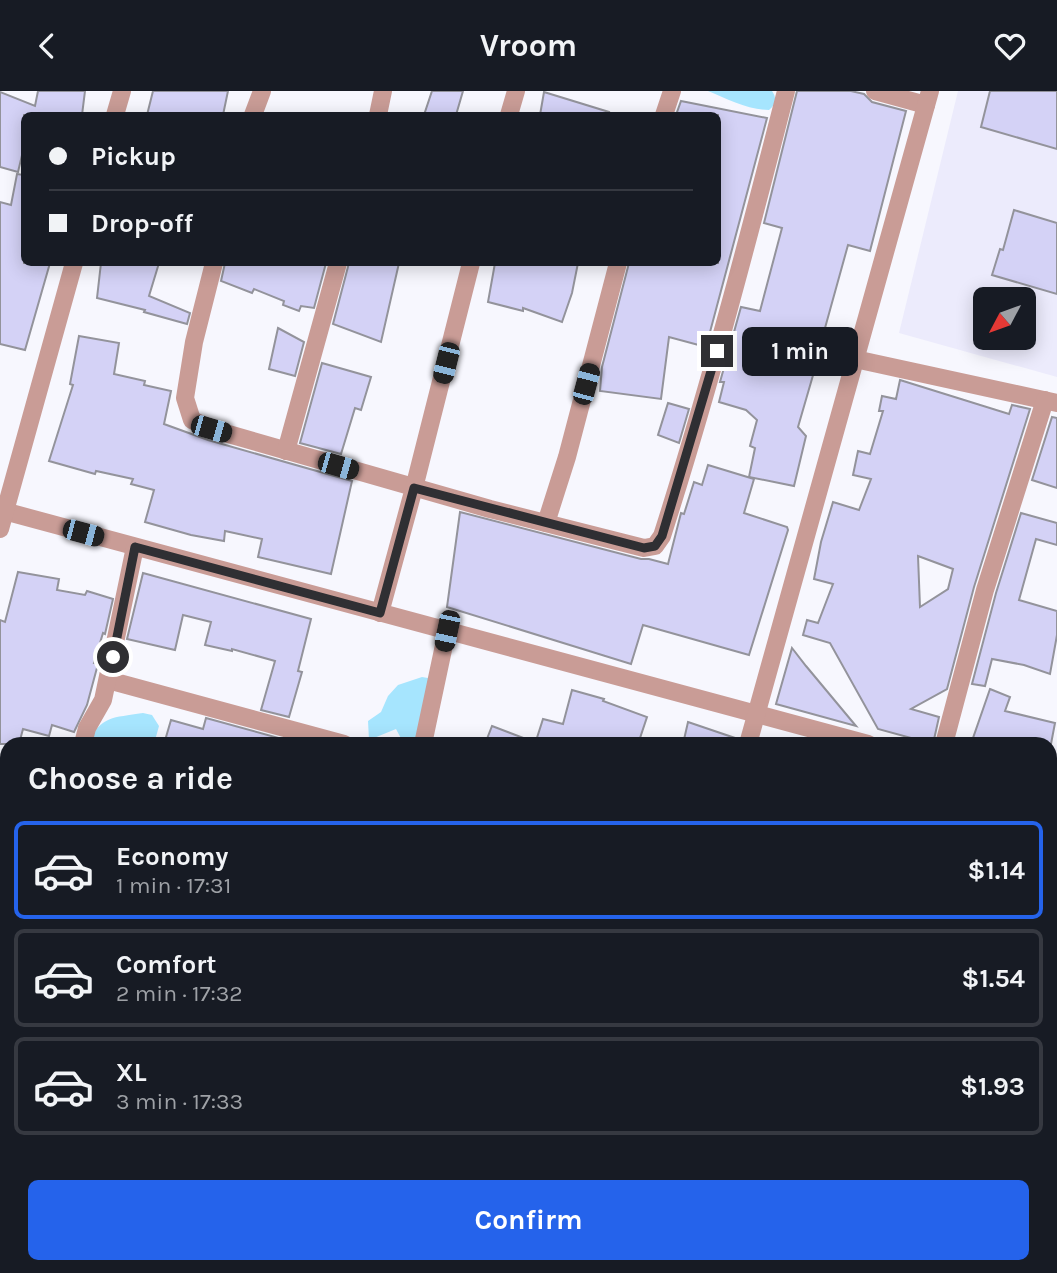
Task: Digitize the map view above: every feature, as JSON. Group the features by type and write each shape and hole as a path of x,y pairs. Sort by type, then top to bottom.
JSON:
{"street":[{"path":"116,112 122,91"},
{"path":"254,112 262,91"},
{"path":"379,112 383,91"},
{"path":"510,112 516,91"},
{"path":"665,112 671,91"},
{"path":"213,266 194,342 185,398 192,420 211,429 414,488 644,548 655,546 662,536 687,458 786,91"},
{"path":"750,737 928,98 875,91"},
{"path":"0,529 2,511 73,266"},
{"path":"286,451 337,266"},
{"path":"380,613 470,266"},
{"path":"546,523 567,457 617,266"},
{"path":"855,359 1051,402 985,590 946,737"},
{"path":"2,511 844,737"},
{"path":"85,737 103,700 135,547"},
{"path":"424,737 447,631"},
{"path":"108,680 318,737"}],"shaded area":[{"path":"958,91 1057,91 1057,377 899,333"}],"water":[{"path":"708,91 772,91 775,101 769,110 761,110"},
{"path":"422,677 428,678 419,737 400,737 396,729 376,737 369,737 368,721 381,712 388,696 398,685"},
{"path":"143,713 152,715 159,726 156,737 91,737 109,719"}],"building":[{"path":"38,91 85,91 82,112 21,112 21,159 18,172 0,167 0,92 35,106"},
{"path":"153,91 228,91 224,112 148,112"},
{"path":"432,91 463,91 457,112 425,112"},
{"path":"797,91 851,91 864,94 872,102 906,111 870,251 848,245 825,328 838,332 826,361 816,365 798,427 806,436 794,486 749,477 755,448 750,446 757,420 746,410 719,402 724,382 720,382 741,307 760,311 782,228 764,223"},
{"path":"990,91 1057,91 1057,149 981,127"},
{"path":"544,92 609,112 541,112"},
{"path":"681,101 767,118 706,347 669,337 661,399 600,391 602,367 628,266 721,266 721,112 677,112"},
{"path":"17,174 21,175 21,266 49,266 25,350 0,344 0,202 11,205"},
{"path":"1014,210 1057,223 1057,294 992,275 1000,249 1003,250"},
{"path":"101,266 158,266 149,296 190,313 187,324 97,298"},
{"path":"224,266 325,266 314,308 301,306 299,311 283,305 284,301 254,289 252,293 221,281"},
{"path":"348,266 398,266 381,342 333,324"},
{"path":"494,266 577,266 562,322 523,308 523,311 488,302"},
{"path":"278,328 304,342 295,376 269,369"},
{"path":"79,336 119,343 114,374 145,381 144,385 171,391 164,424 208,440 352,481 331,574 258,557 262,539 225,531 224,541 145,522 154,490 131,484 133,479 96,471 95,474 49,461 73,385 70,384"},
{"path":"322,363 371,377 361,410 355,408 341,454 300,443"},
{"path":"900,380 1009,414 1012,405 1030,409 974,587 947,689 911,709 939,717 935,737 907,737 878,729 830,643 803,635 807,620 818,623 833,584 814,579 833,502 859,510 871,479 853,475 858,451 870,454 883,411 879,411 882,396 896,399","holes":["918,556 953,569 948,589 920,607"]},
{"path":"668,403 689,409 679,443 658,435"},
{"path":"1052,417 1057,418 1057,488 1032,480"},
{"path":"708,465 754,479 744,513 787,527 788,530 749,655 643,625 631,664 447,607 460,512 668,564 681,513 684,514 694,482 702,485"},
{"path":"1021,513 1057,523 1057,545 1036,539 1019,600 1057,611 1057,635 1050,674 1024,665 992,659 985,686 972,684 996,593"},
{"path":"18,572 59,579 57,590 85,595 87,591 113,599 105,634 103,633 94,663 98,664 87,705 74,732 52,725 49,736 23,729 21,737 0,737 0,620 5,622"},
{"path":"143,573 311,619 298,671 302,672 289,717 261,710 275,661 232,649 205,645 211,622 183,615 175,650 127,639"},
{"path":"792,648 806,666 856,726 776,704"},
{"path":"990,689 1010,697 1005,711 1055,723 1052,737 973,737"},
{"path":"572,690 604,699 603,701 647,717 640,737 537,737 543,719 563,724"},
{"path":"206,718 275,737 166,737 171,720 203,729"},
{"path":"688,722 732,737 685,737"},
{"path":"492,726 521,737 488,737"}],"route":[{"path":"113,657 135,547 380,613 414,488 644,548 655,546 662,536 687,458 717,351"}]}
